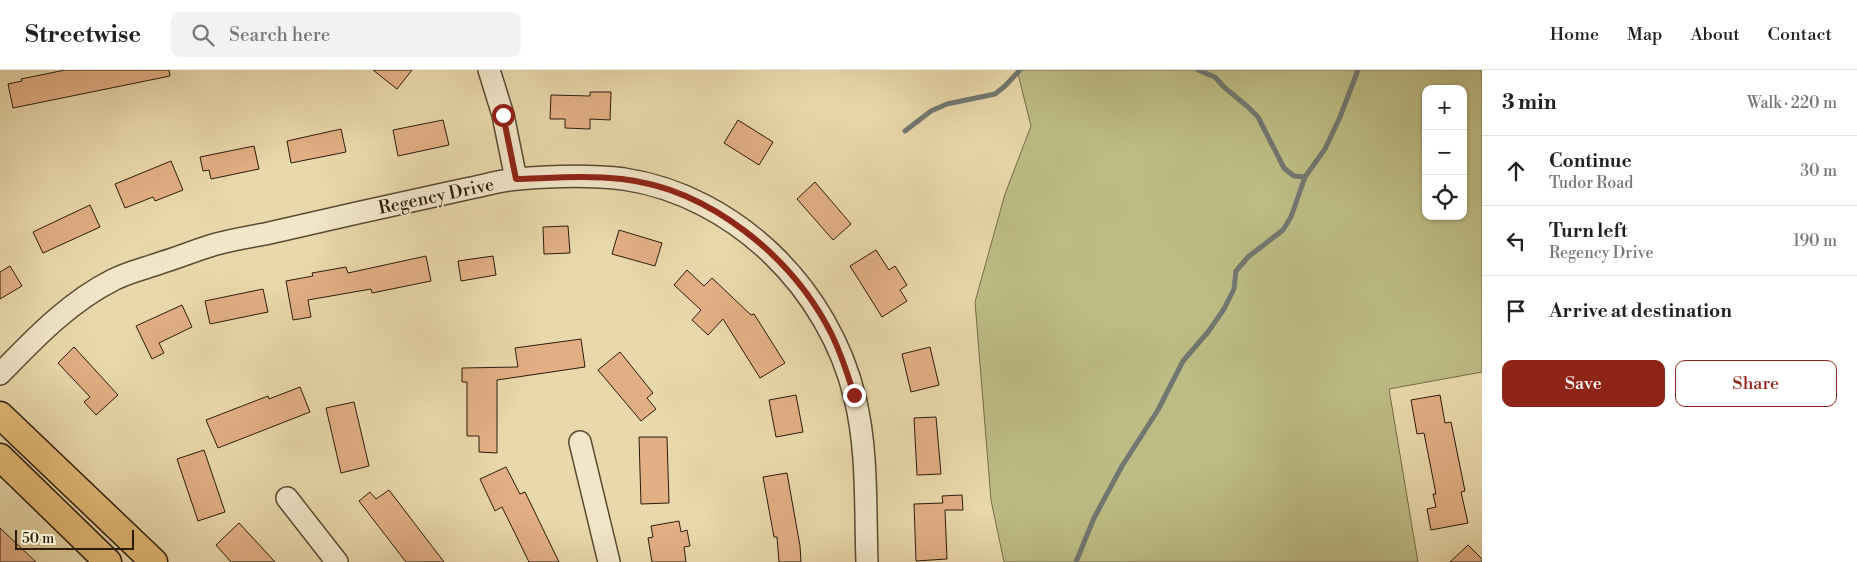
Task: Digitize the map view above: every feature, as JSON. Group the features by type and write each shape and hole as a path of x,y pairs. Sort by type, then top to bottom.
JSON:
{"main road":[{"path":"0,415 154,562"},
{"path":"0,457 108,562"}],"street":[{"path":"489,70 503,115 516,179"},
{"name":"Regency Drive","path":"0,374 32,341 80,300 114,279 215,244 516,179 605,178 643,183 671,192 713,210 744,230 792,274 813,303 831,334 843,361 854,395 861,433 867,562"},
{"path":"580,442 609,562"},
{"path":"287,498 337,562"}],"shaded area":[{"path":"1017,70 1482,70 1482,372 1389,389 1418,562 1004,562 991,500 975,302 1005,194 1031,126"}],"building":[{"path":"65,70 169,70 170,76 13,108 8,84 22,81 21,79"},
{"path":"373,70 412,70 397,89"},
{"path":"590,92 611,92 610,120 590,119 590,129 565,128 565,119 550,119 551,95 590,96"},
{"path":"443,120 449,145 398,156 393,130"},
{"path":"738,120 773,142 759,165 724,143"},
{"path":"341,129 346,152 291,163 287,141"},
{"path":"254,146 259,169 211,179 209,170 203,171 200,157"},
{"path":"171,161 183,190 155,201 153,197 125,208 115,184"},
{"path":"815,182 851,224 833,240 797,199"},
{"path":"90,205 100,227 43,253 33,232"},
{"path":"568,226 570,253 544,254 543,227"},
{"path":"619,230 662,243 655,266 612,254"},
{"path":"876,250 889,270 895,266 907,285 900,290 907,301 882,317 850,266"},
{"path":"426,256 431,281 372,293 371,289 308,300 311,317 293,320 286,281 313,276 312,273 346,267 348,273"},
{"path":"493,256 496,275 461,281 458,261"},
{"path":"10,266 22,286 0,299 0,272"},
{"path":"687,270 704,286 712,278 751,315 754,314 785,363 760,378 723,319 708,335 692,320 701,310 674,285"},
{"path":"263,289 268,312 210,324 205,301"},
{"path":"182,305 192,327 159,343 164,353 152,359 136,326"},
{"path":"581,339 585,367 497,380 497,453 479,452 479,436 467,436 467,382 462,382 462,368 518,367 515,348"},
{"path":"74,347 118,395 96,415 84,402 90,397 58,363"},
{"path":"930,347 939,385 911,392 902,354"},
{"path":"620,352 653,393 647,398 656,409 641,421 598,370"},
{"path":"300,387 310,412 218,448 206,420 268,396 269,399"},
{"path":"796,395 803,432 776,437 769,400"},
{"path":"1440,395 1445,423 1451,422 1465,491 1461,492 1468,523 1431,530 1427,509 1436,507 1433,494 1436,494 1424,433 1417,434 1411,400"},
{"path":"354,402 369,466 341,473 326,408"},
{"path":"936,417 941,474 917,475 914,418"},
{"path":"639,437 667,437 669,503 641,504"},
{"path":"204,450 225,512 198,521 177,459"},
{"path":"506,467 520,494 525,492 559,562 529,562 502,507 495,511 480,479"},
{"path":"787,473 801,562 779,562 777,537 774,537 763,477"},
{"path":"389,490 444,562 406,562 359,501 370,492 376,499"},
{"path":"962,495 963,510 945,510 947,559 916,561 914,504 943,503 942,496"},
{"path":"679,521 681,532 687,530 690,546 684,547 686,562 652,562 648,538 653,537 651,526"},
{"path":"239,523 275,562 231,562 216,545"},
{"path":"0,528 36,562 0,562"},
{"path":"1468,545 1482,559 1482,562 1450,562"}],"waterway":[{"path":"905,131 931,111 947,104 995,94 1020,70"},
{"path":"1198,70 1215,77 1248,107 1258,117 1284,168 1294,176 1305,177"},
{"path":"1076,562 1094,518 1122,466 1158,410 1183,361 1208,332 1224,309 1234,289 1236,271 1248,257 1283,230 1291,217 1305,177 1325,149 1340,117 1358,70"}],"route":[{"path":"503,115 516,179 596,177 624,179 652,185 713,210 744,230 792,274 813,303 831,334 843,361 854,395"}]}
